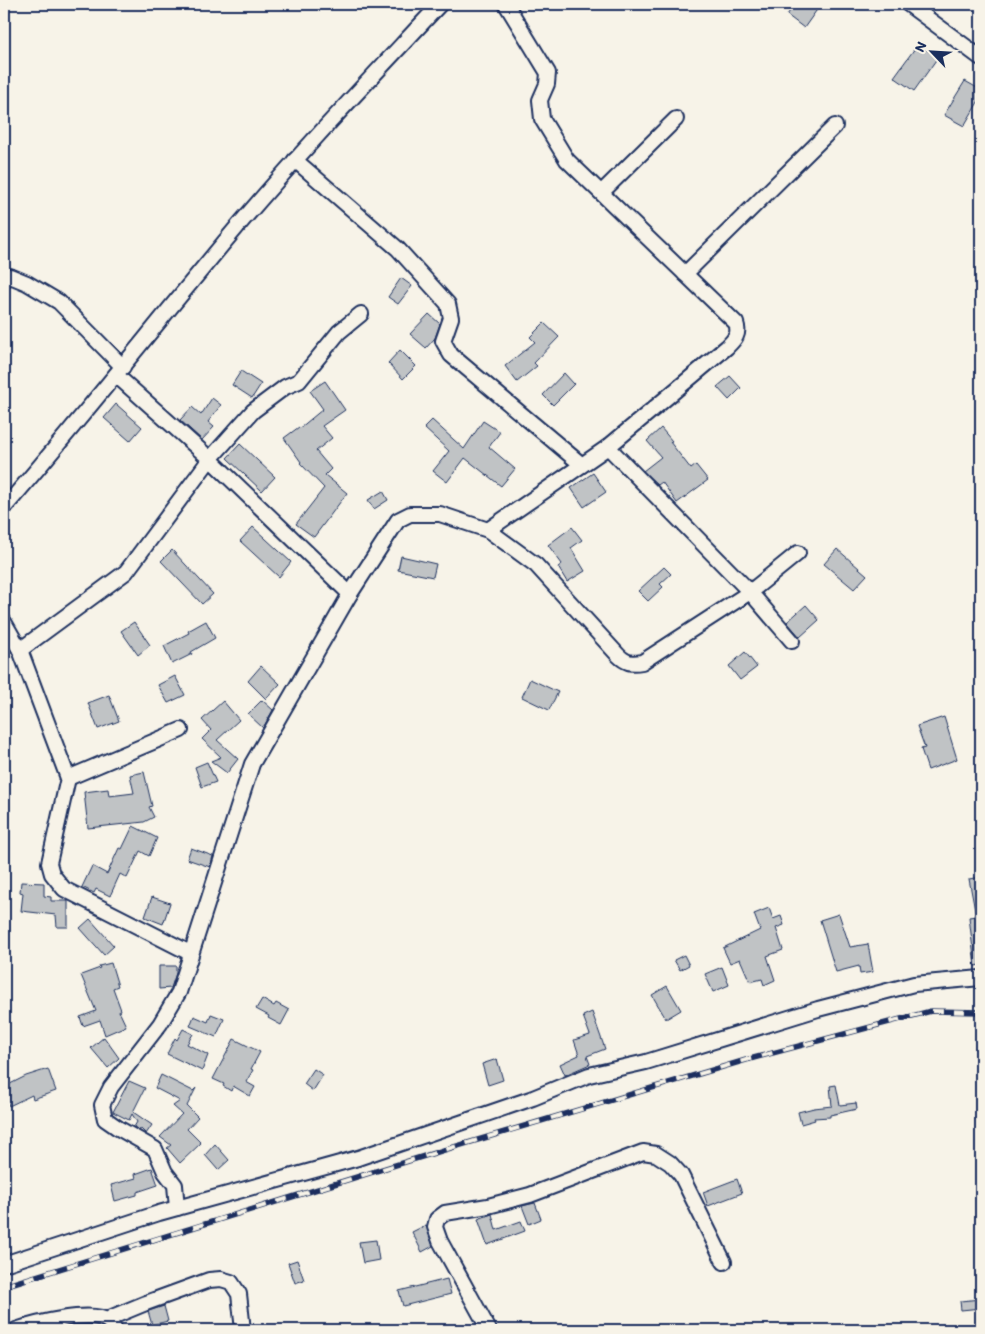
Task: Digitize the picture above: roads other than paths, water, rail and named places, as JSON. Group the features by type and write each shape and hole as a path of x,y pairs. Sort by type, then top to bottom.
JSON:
{"street":[{"path":"4,508 294,160 440,4"},
{"path":"488,530 608,447 727,347 736,337 739,330 736,323 567,160 542,119 540,100 547,84 548,73 506,4"},
{"path":"912,5 981,58"},
{"path":"602,192 676,119"},
{"path":"685,274 836,126"},
{"path":"294,160 398,249 448,304 451,318 443,341 451,355 582,465"},
{"path":"4,280 10,276 59,302 119,371 350,594"},
{"path":"20,650 126,572 210,459 253,411 299,380 339,332 361,314"},
{"path":"608,447 750,592 792,642"},
{"path":"177,1208 175,1185 165,1172 155,1149 105,1119 102,1105 111,1087 160,1024 179,992 252,764 350,594 398,520 410,514 440,514 488,530 536,565 618,655 625,662 632,664 642,662 750,592 798,553"},
{"path":"4,622 20,650 68,778 49,863 52,874 64,889 190,953"},
{"path":"68,778 181,730"},
{"path":"4,1264 177,1208 358,1158 532,1098 589,1075 646,1062 818,1009 914,984 981,978"},
{"path":"489,1330 440,1241 435,1227 437,1218 444,1213 488,1206 530,1194 643,1152 656,1154 670,1163 681,1175 724,1262"},
{"path":"112,1326 112,1317 209,1280 222,1279 231,1282 239,1294 242,1330"},
{"path":"16,1330 27,1326 94,1315 112,1326"}],"railway":[{"path":"4,1286 444,1150 746,1060 931,1011 981,1012"}]}
